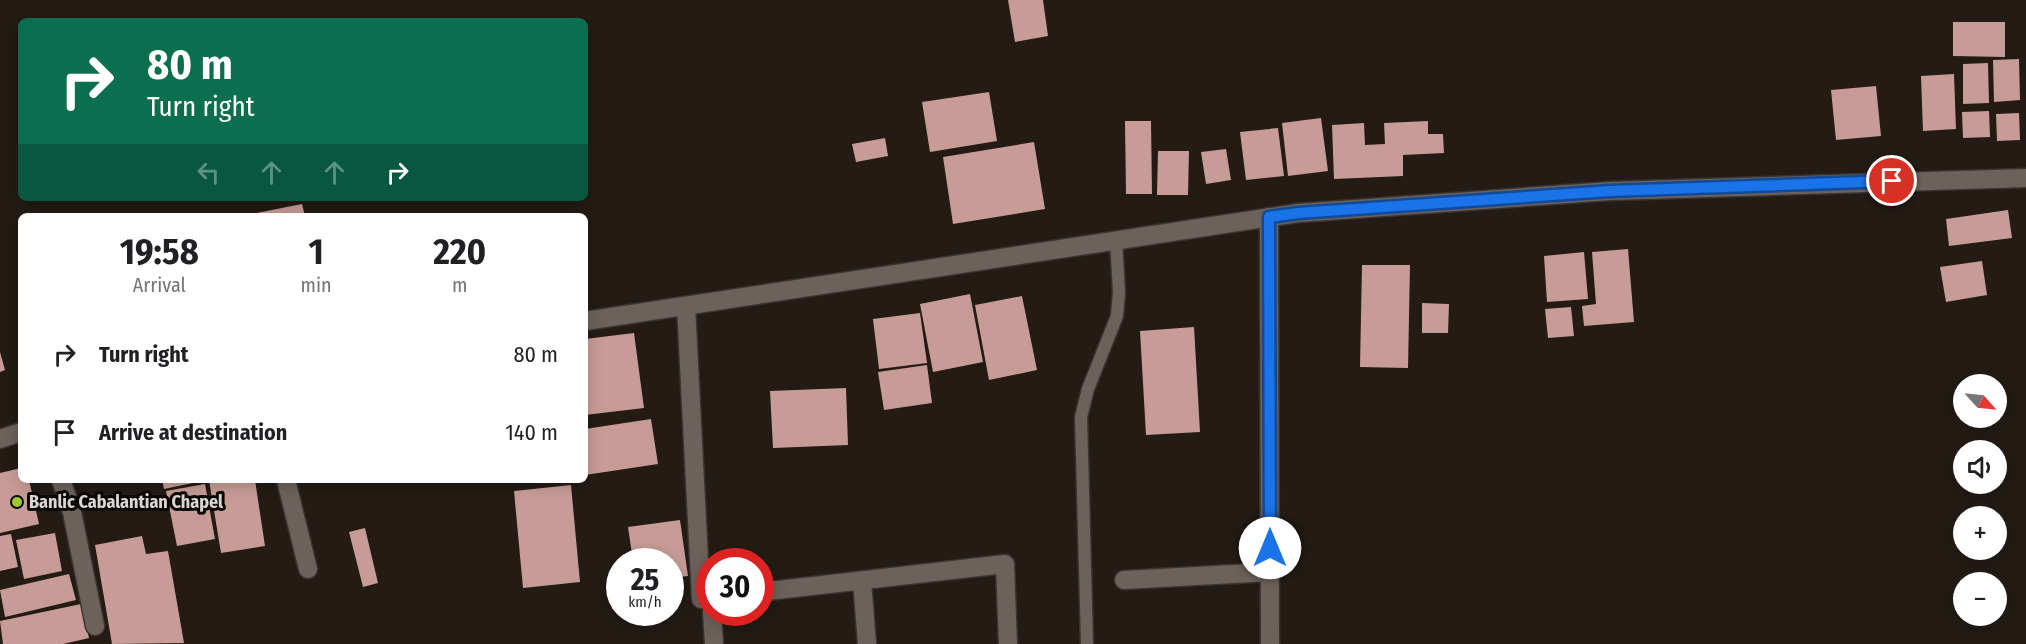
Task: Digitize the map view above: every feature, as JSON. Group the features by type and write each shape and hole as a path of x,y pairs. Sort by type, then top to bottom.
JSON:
{"street":[{"path":"588,321 1298,213 1610,191 1802,183 2026,178"},
{"path":"1269,217 1270,644"},
{"path":"686,306 698,548"},
{"path":"0,439 18,433"},
{"path":"62,483 72,512 95,626"},
{"path":"287,483 308,569"},
{"path":"774,590 1005,564 1008,644"},
{"path":"1124,580 1270,572"},
{"path":"862,581 867,644"},
{"path":"713,626 714,644"}],"lane":[{"path":"1087,644 1081,417 1088,389 1117,315 1119,292 1116,240"}],"building":[{"path":"1008,0 1043,0 1048,36 1015,42"},
{"path":"1953,22 2005,22 2005,57 1953,56"},
{"path":"2019,59 2020,100 1994,102 1993,60"},
{"path":"1988,63 1989,103 1963,104 1963,64"},
{"path":"1954,74 1956,129 1923,131 1921,76"},
{"path":"1876,86 1881,136 1836,140 1831,90"},
{"path":"989,92 997,141 930,152 922,102"},
{"path":"1989,111 1990,137 1963,138 1962,112"},
{"path":"2019,113 2020,140 1997,141 1996,114"},
{"path":"1321,118 1328,171 1288,176 1282,123"},
{"path":"1125,121 1151,121 1152,194 1126,194"},
{"path":"1428,121 1428,134 1443,134 1444,153 1403,155 1403,176 1334,179 1332,125 1364,123 1365,145 1385,144 1384,123"},
{"path":"1278,128 1284,176 1246,180 1240,132"},
{"path":"885,138 888,156 856,162 852,144"},
{"path":"1034,142 1045,209 953,224 943,157"},
{"path":"1226,149 1231,180 1206,184 1201,152"},
{"path":"1158,151 1189,151 1188,195 1157,195"},
{"path":"302,204 304,213 257,213"},
{"path":"2008,210 2012,238 1949,246 1946,219"},
{"path":"1628,249 1634,322 1584,326 1582,306 1596,304 1592,252"},
{"path":"1584,252 1588,299 1547,302 1544,256"},
{"path":"1982,261 1987,295 1946,302 1940,267"},
{"path":"1362,265 1410,265 1408,368 1360,367"},
{"path":"970,294 983,362 933,372 920,304"},
{"path":"1022,296 1037,370 989,380 975,305"},
{"path":"1422,303 1449,304 1448,333 1422,333"},
{"path":"1571,307 1574,336 1548,338 1545,309"},
{"path":"920,313 927,363 879,369 873,319"},
{"path":"1194,327 1200,432 1146,435 1140,331"},
{"path":"634,333 644,408 588,415 588,339"},
{"path":"0,352 5,370 0,372"},
{"path":"927,365 932,403 884,410 878,372"},
{"path":"846,388 848,445 773,448 770,391"},
{"path":"651,419 658,464 588,475 588,429"},
{"name":"Banlic Cabalantian Chapel","path":"18,469 18,483 30,483 39,524 0,533 0,473"},
{"path":"163,483 192,483 164,489"},
{"path":"209,483 255,483 265,546 221,553"},
{"path":"205,484 215,539 177,546 166,491"},
{"path":"571,485 580,582 523,588 514,491"},
{"path":"680,520 684,548 631,548 628,527"},
{"path":"365,528 378,583 363,587 349,532"},
{"path":"55,533 62,571 24,579 16,540"},
{"path":"11,534 18,567 0,571 0,536"},
{"path":"142,536 146,554 168,551 184,643 112,644 95,545"},
{"path":"684,548 688,576 684,576"},
{"path":"69,574 76,600 5,617 0,590"},
{"path":"81,604 89,638 63,644 3,644 0,621"}],"place":[{"name":"Banlic Cabalantian Chapel","path":"17,502"}],"route":[{"path":"1270,548 1269,217 1610,191 1892,181"}]}
